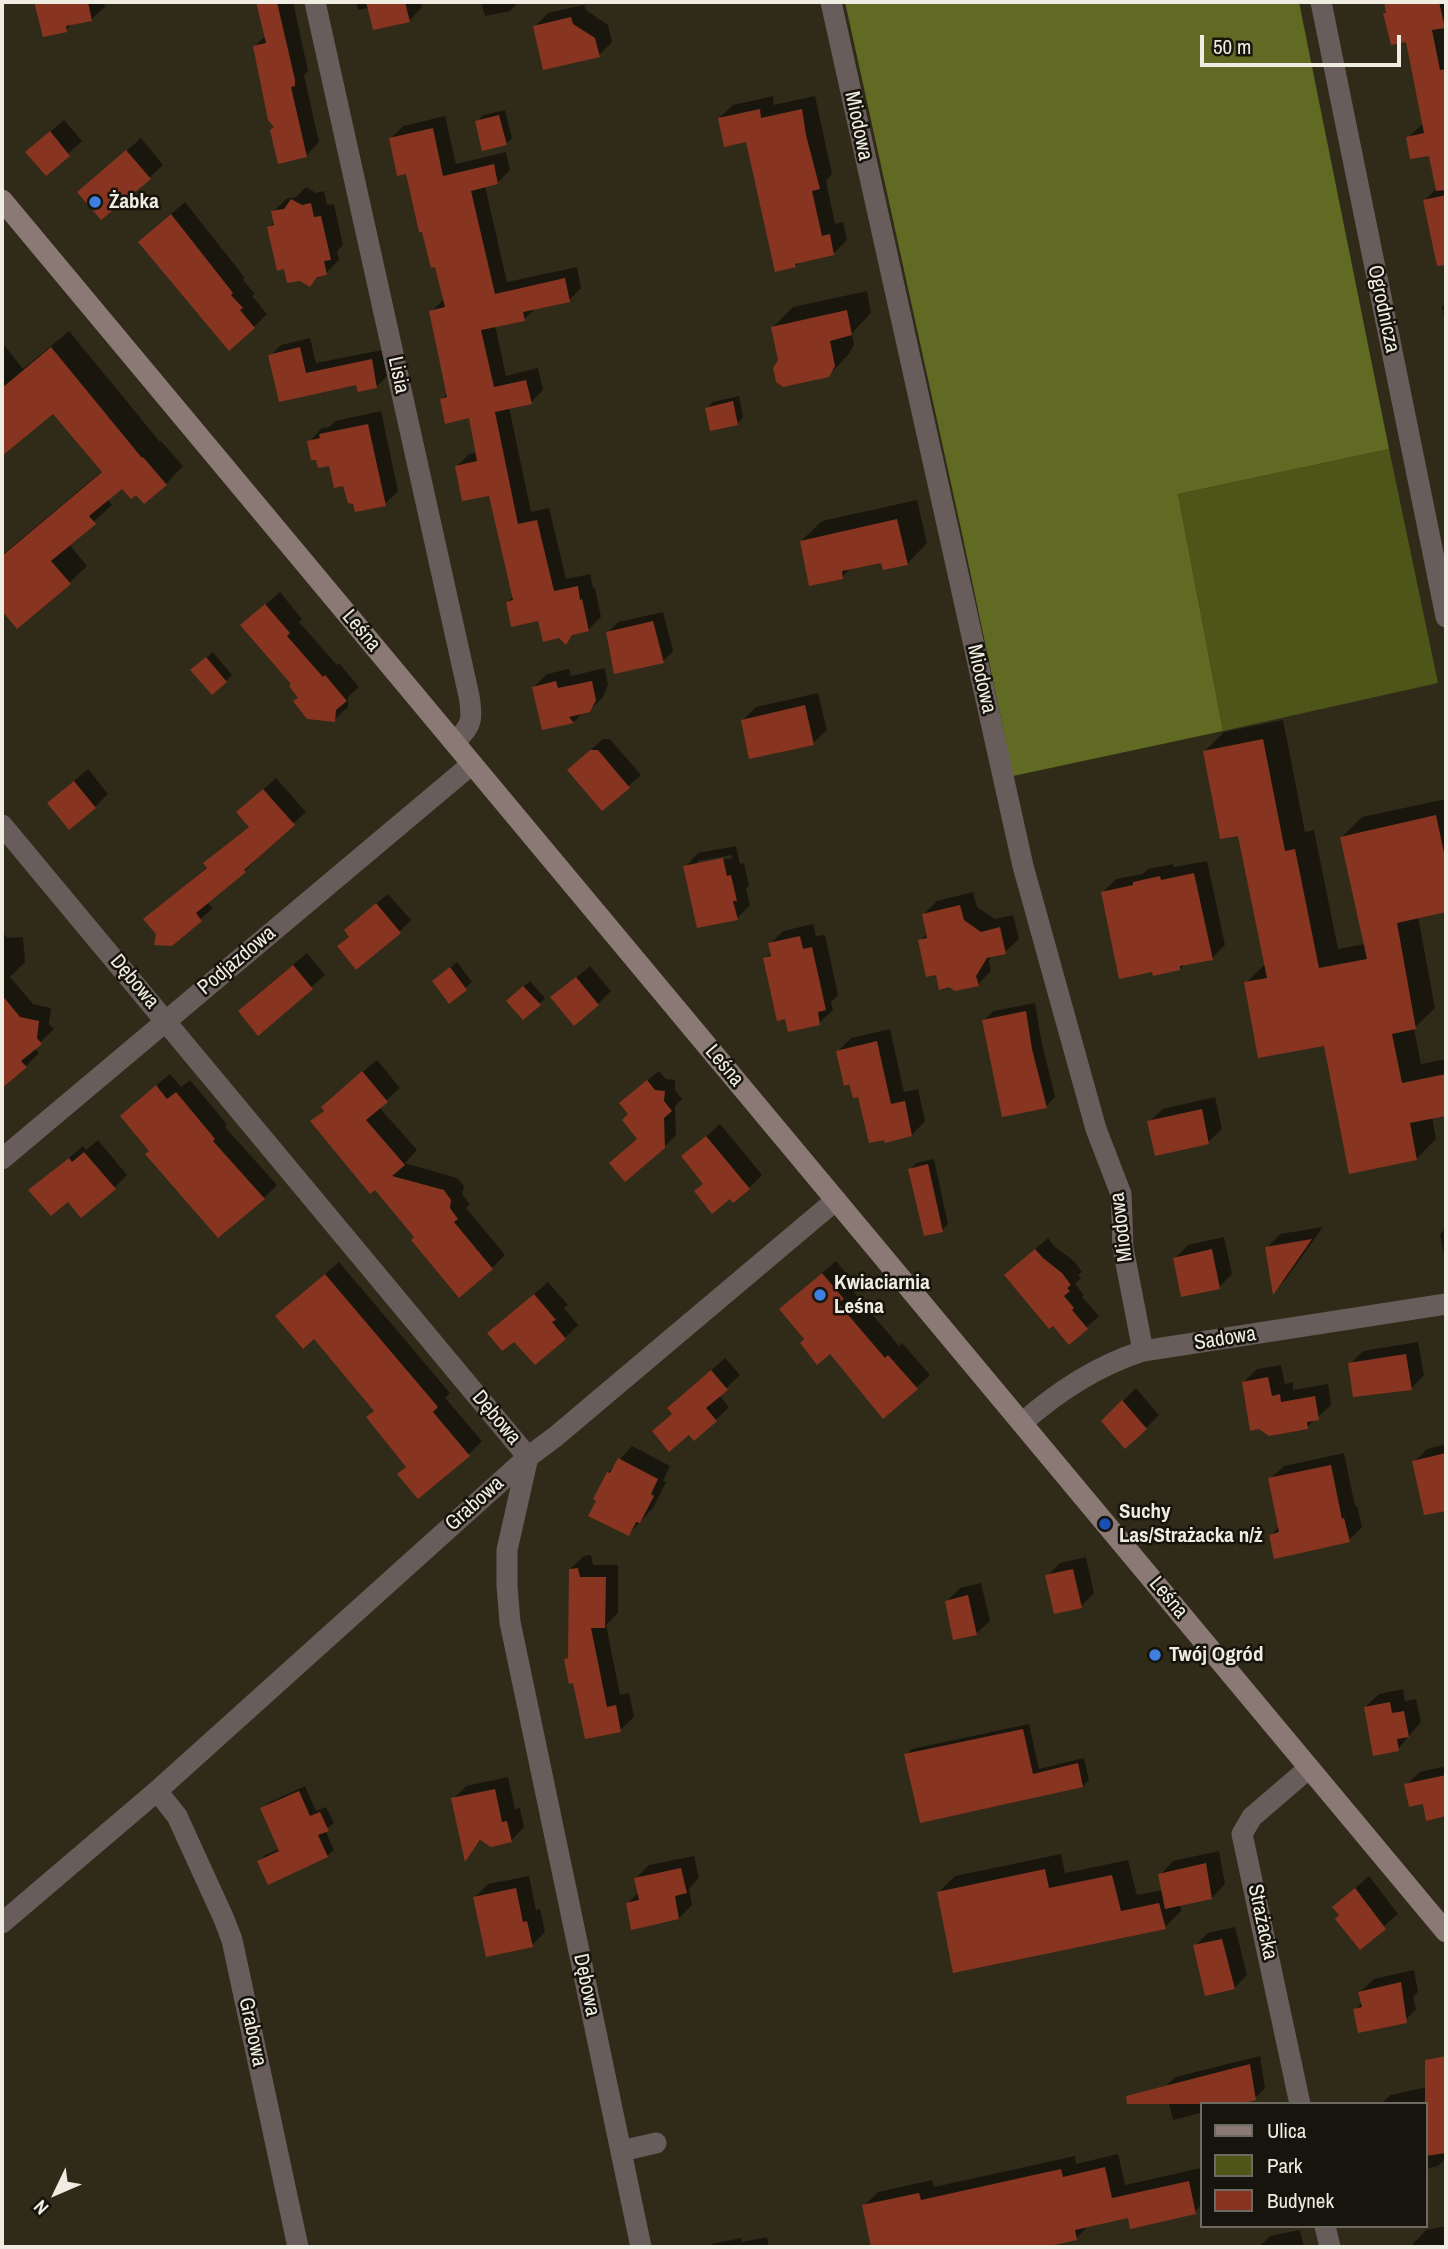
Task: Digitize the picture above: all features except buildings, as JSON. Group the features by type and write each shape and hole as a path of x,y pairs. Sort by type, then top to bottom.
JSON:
{"street":[{"name":"Lisia","path":"315,2 469,696 471,720 466,732 454,742"},
{"name":"Miodowa","path":"831,2 1023,866 1096,1129 1121,1194 1123,1248 1143,1352"},
{"name":"Ogrodnicza","path":"1321,2 1446,617"},
{"name":"Leśna","path":"2,200 1446,1932"},
{"name":"Podjazdowa","path":"2,1159 472,764"},
{"name":"Dębowa","path":"2,825 528,1457 507,1550 510,1622 642,2247"},
{"name":"Grabowa","path":"2,1923 157,1791 528,1457 836,1200"},
{"name":"Sadowa","path":"1022,1423 1046,1402 1116,1360 1143,1352 1446,1304"},
{"name":"Strażacka","path":"1300,2102 1242,1834 1252,1817 1309,1768"},
{"name":"Grabowa","path":"157,1791 177,1816 232,1940 298,2247"},
{"path":"621,2151 656,2143"},
{"path":"1325,2228 1330,2247"}],"green space":[{"path":"845,2 1299,2 1389,449 1178,494 1223,731 1013,776"},
{"path":"1389,449 1438,683 1223,731 1178,494"}],"place":[{"name":"Żabka","path":"95,202"},
{"name":"Kwiaciarnia Leśna","path":"820,1295"},
{"name":"Suchy Las/Strażacka n/ż","path":"1105,1524"},
{"name":"Twój Ogród","path":"1155,1655"}]}
